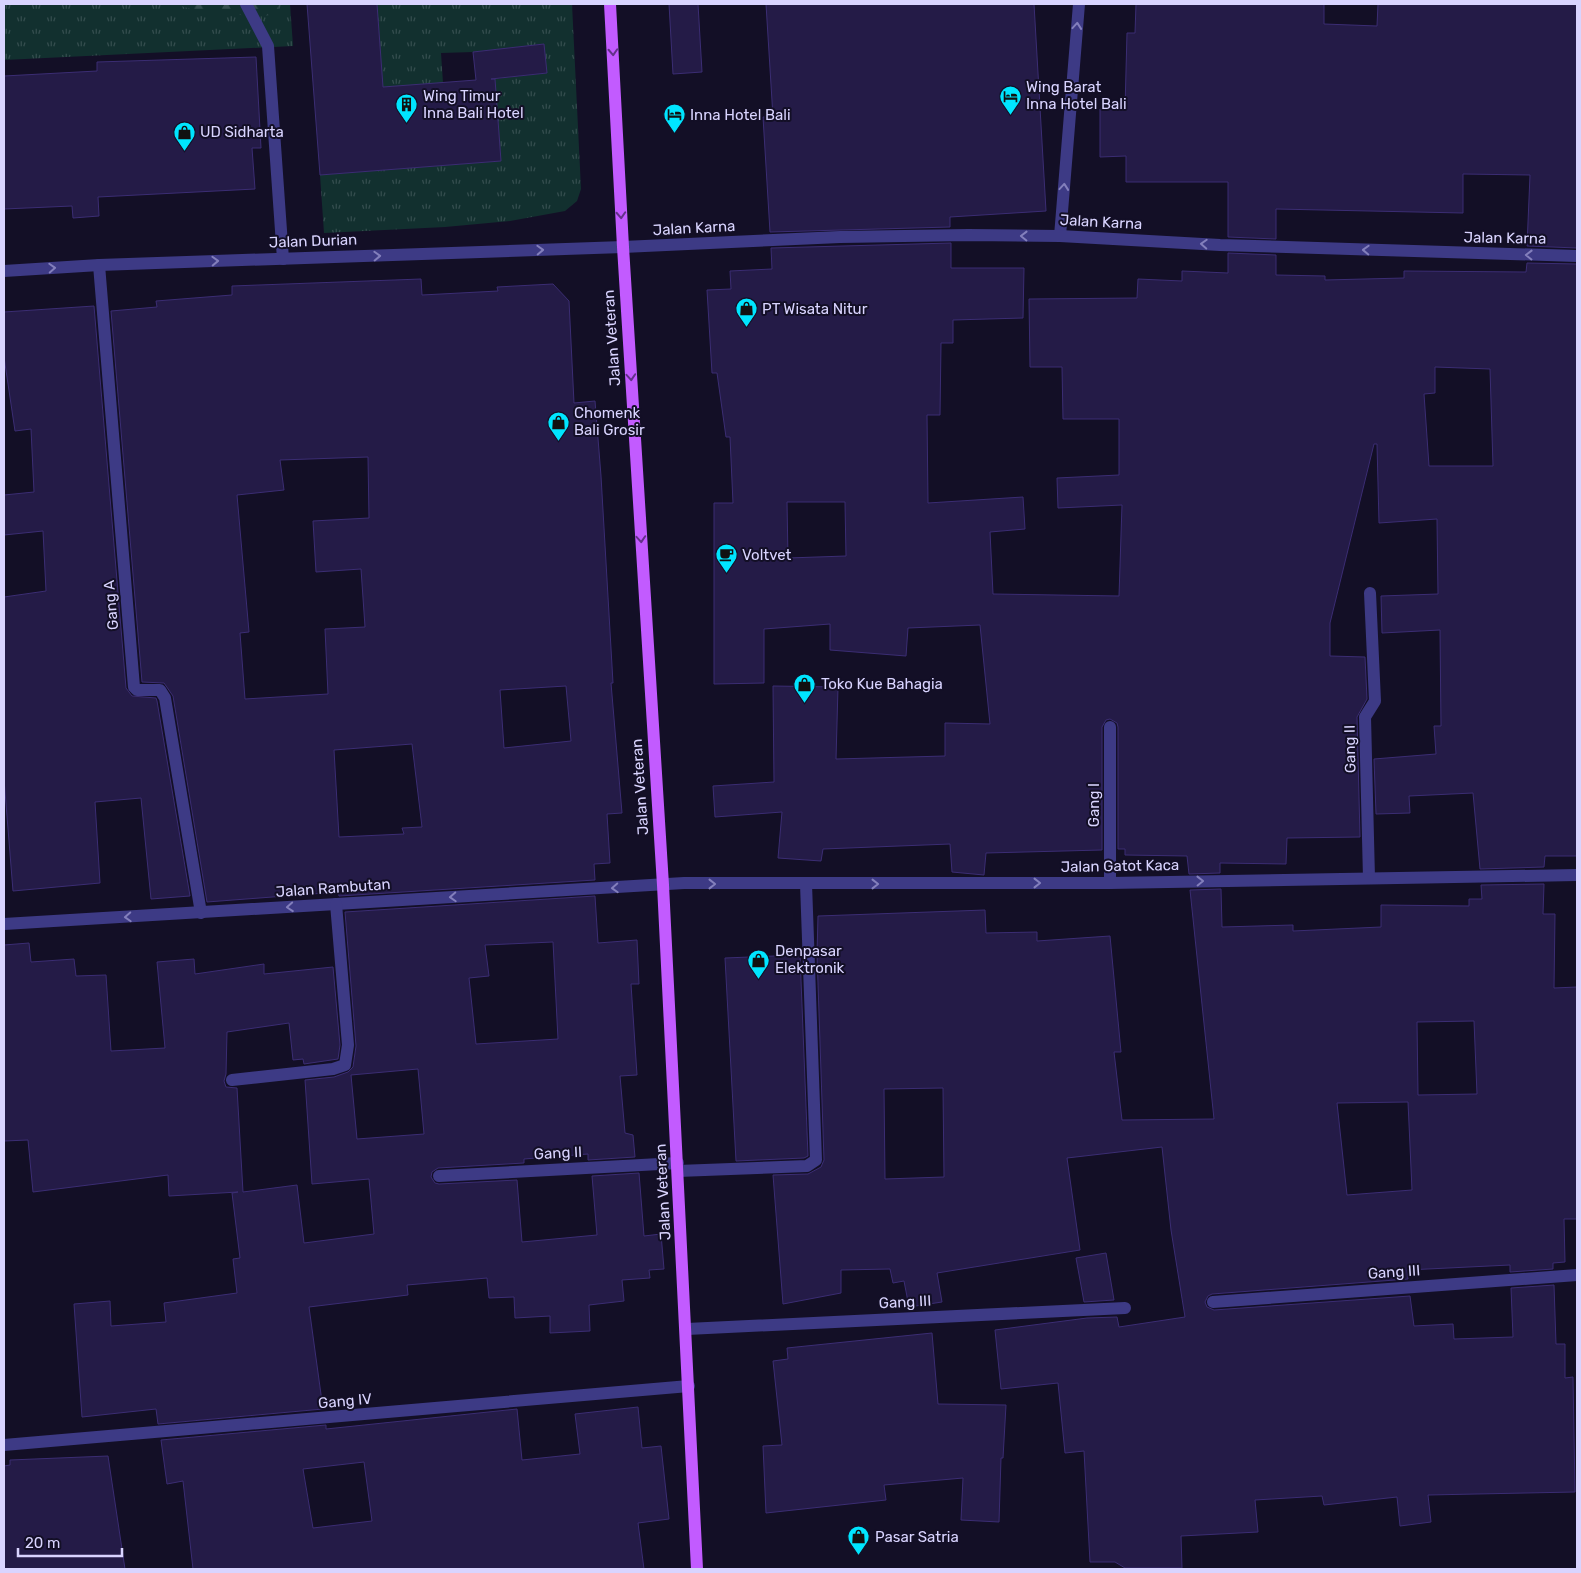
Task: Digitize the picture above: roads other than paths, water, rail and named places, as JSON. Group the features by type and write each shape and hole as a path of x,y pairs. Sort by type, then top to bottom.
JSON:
{"main road":[{"name":"Jalan Veteran","path":"610,4 623,247 664,885 687,1329 690,1455 697,1569"}],"street":[{"path":"246,4 268,46 283,259"},
{"path":"1060,236 1079,4"},
{"name":"Jalan Karna","path":"623,247 840,237 1060,236 1240,245 1577,256"},
{"name":"Jalan Durian","path":"4,271 99,265 623,247"},
{"name":"Gang A","path":"99,265 134,687 140,691 160,690 165,698 201,913"},
{"name":"Gang II","path":"1370,593 1374,701 1365,717 1370,878"},
{"name":"Gang I","path":"1110,727 1110,883"},
{"name":"Jalan Gatot Kaca","path":"664,885 1110,883 1577,875"},
{"name":"Gang II","path":"439,1176 678,1168 807,1166 816,1160 806,884"},
{"name":"Jalan Rambutan","path":"4,924 664,885"},
{"path":"232,1080 333,1069 345,1065 348,1045 336,904"},
{"name":"Gang III","path":"1213,1302 1577,1275"},
{"name":"Gang III","path":"687,1329 1125,1308"},
{"name":"Gang IV","path":"4,1446 689,1386"}],"place":[{"name":"Wing Barat Inna Hotel Bali","path":"1010,115"},
{"name":"Wing Timur Inna Bali Hotel","path":"407,124"},
{"name":"Inna Hotel Bali","path":"674,134"},
{"name":"UD Sidharta","path":"184,151"},
{"name":"PT Wisata Nitur","path":"746,328"},
{"name":"Chomenk Bali Grosir","path":"558,441"},
{"name":"Voltvet","path":"726,574"},
{"name":"Toko Kue Bahagia","path":"805,703"},
{"name":"Denpasar Elektronik","path":"759,979"},
{"name":"Pasar Satria","path":"859,1556"}]}
